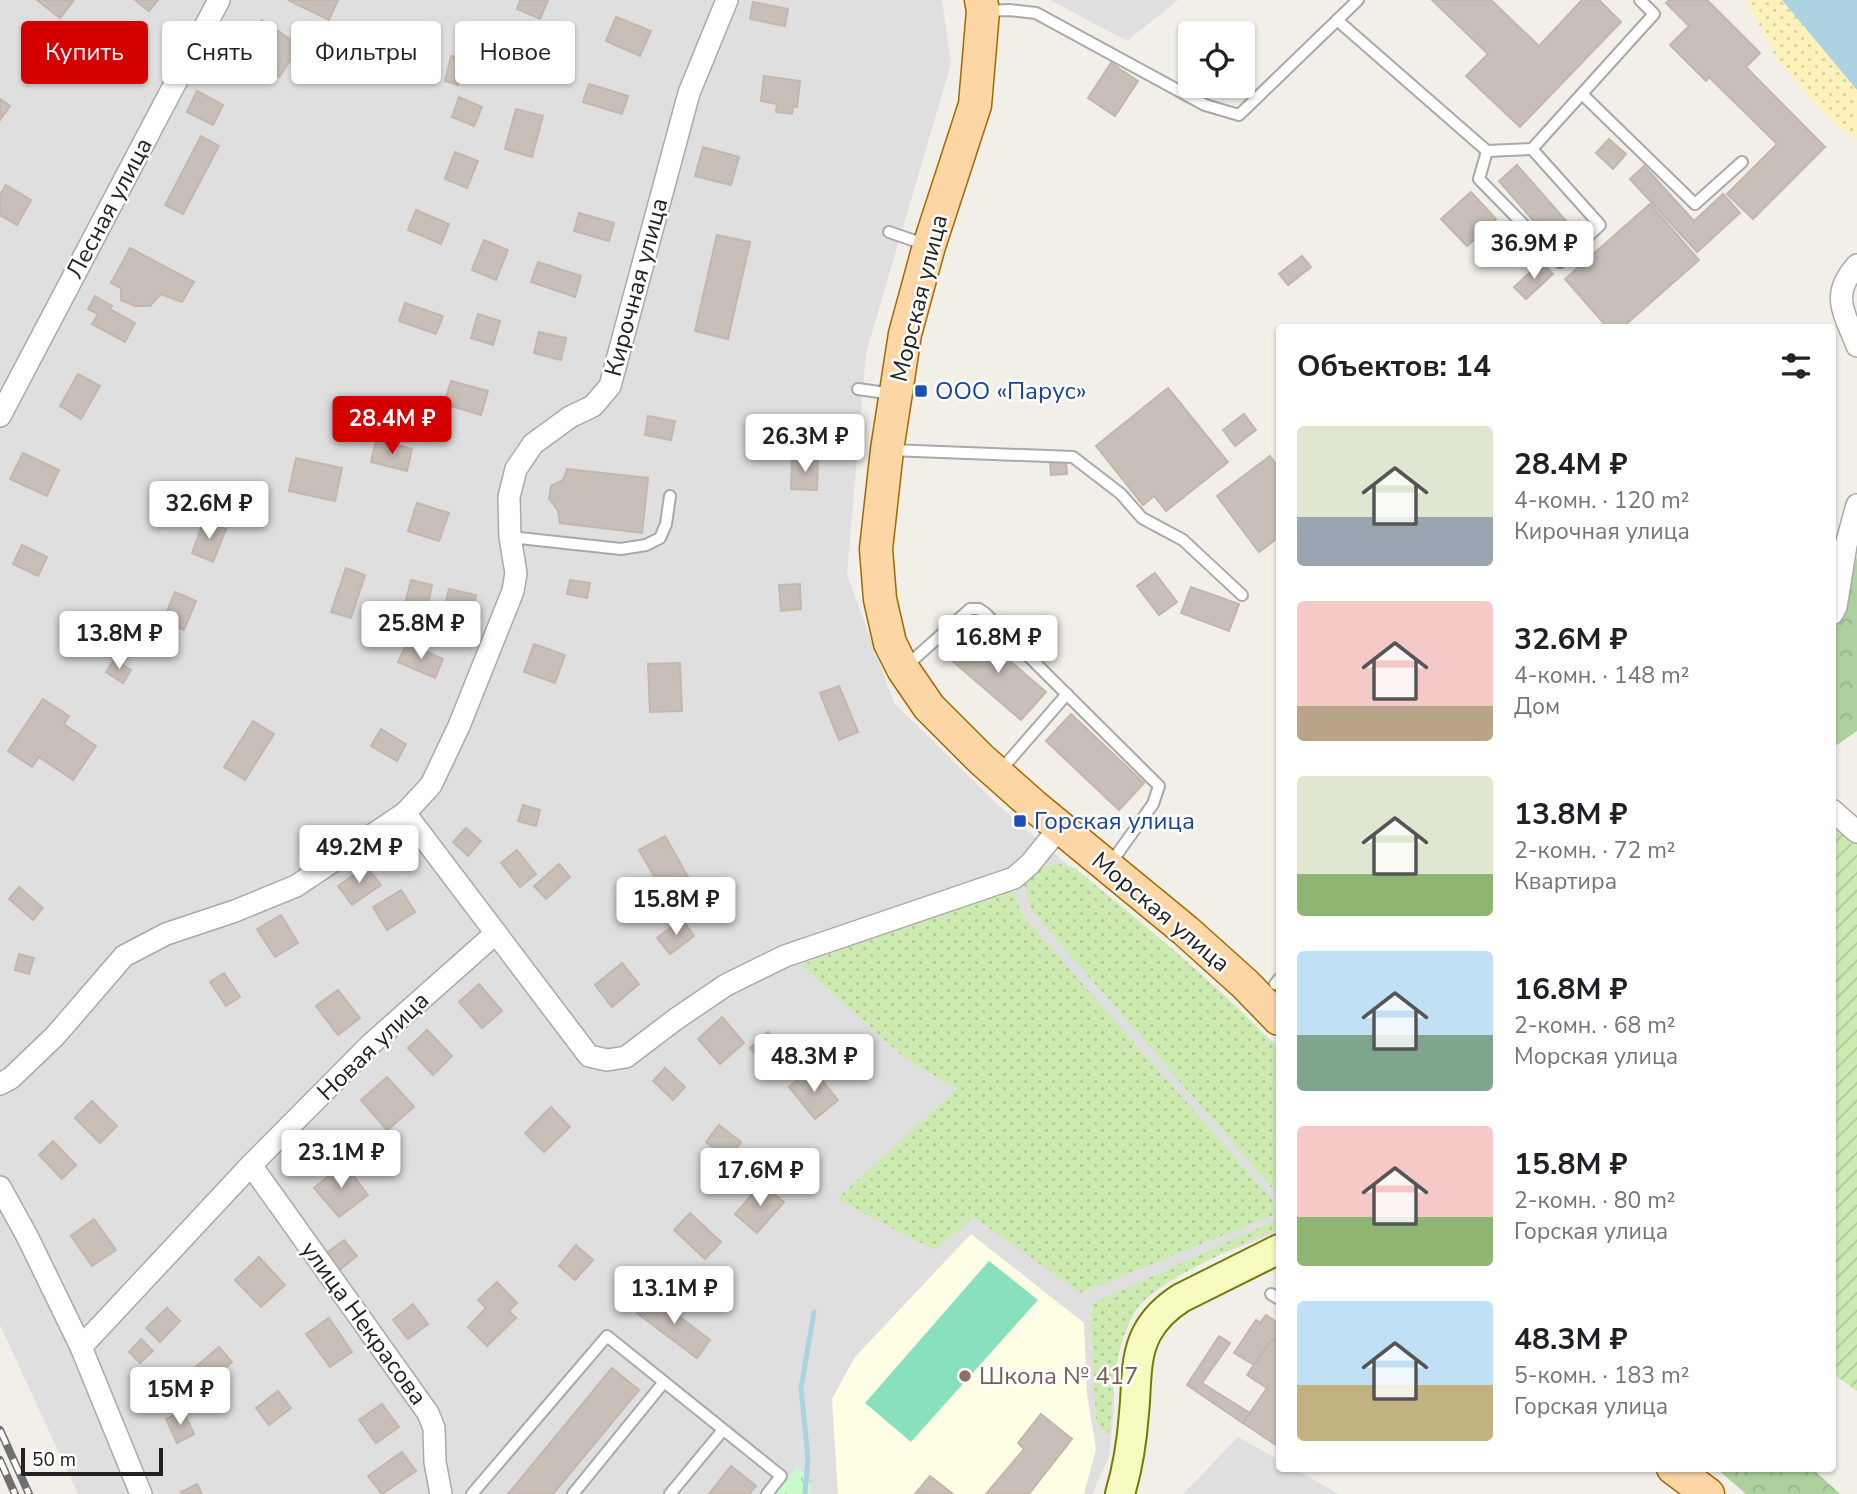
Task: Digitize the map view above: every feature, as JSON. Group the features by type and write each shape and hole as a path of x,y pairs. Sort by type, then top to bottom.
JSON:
{"main road":[{"name":"Морская улица","path":"982,5 975,105 929,246 905,334 887,450 876,549 880,599 890,643 903,669 929,707 981,759 1206,948 1276,1016"},
{"path":"1120,1494 1131,1451 1138,1365 1147,1332 1167,1307 1181,1298 1276,1254"},
{"path":"1678,1472 1708,1494"}],"street":[{"name":"Лесная улица","path":"0,416 219,0"},
{"name":"Кирочная улица","path":"0,1084 11,1078 55,1036 124,956 166,934 235,911 296,886 405,813 431,785 459,726 513,591 516,573 510,537 509,497 516,469 533,444 570,417 593,405 610,386 689,93 727,0"},
{"path":"1857,265 1848,275 1841,290 1841,308 1857,346"},
{"path":"1836,607 1846,545 1857,505"},
{"path":"405,813 589,1056 607,1060 626,1057 726,985 785,956 1014,878 1030,864 1060,827"},
{"path":"1836,814 1857,832"},
{"name":"Новая улица","path":"81,1347 251,1165 371,1044 496,933"},
{"name":"улица Некрасова","path":"251,1165 428,1413 434,1428 435,1462 441,1494"},
{"path":"0,1187 81,1347 141,1494"}],"lane":[{"path":"982,5 1035,13 1206,105 1239,115 1358,0"},
{"path":"1338,20 1487,151 1532,149 1654,14 1640,0"},
{"path":"1583,95 1695,204 1742,163"},
{"path":"1487,151 1479,179 1560,262 1600,225 1532,149"},
{"path":"890,232 929,246"},
{"path":"858,389 896,394"},
{"path":"887,450 1073,457 1121,494 1142,518 1183,540 1242,595"},
{"path":"510,537 621,549 646,545 660,538 666,524 670,496"},
{"path":"903,669 970,609 979,609 985,613 1159,786 1153,804 1108,866"},
{"path":"998,773 1067,694"},
{"path":"472,1494 607,1336 781,1476 766,1494"},
{"path":"573,1494 664,1382"},
{"path":"670,1494 723,1430"}],"shaded area":[{"path":"0,0 942,0 951,64 866,353 847,574 894,703 997,804 1276,1044 1276,1233 1171,1273 1134,1308 1114,1362 1114,1409 1109,1457 1092,1494 78,1494 0,1325"},
{"path":"1050,0 1178,0 1127,41"},
{"name":"Школа № 417","path":"971,1234 1084,1323 1087,1395 1096,1449 1084,1494 838,1494 832,1399 855,1357"},
{"path":"1238,1437 1276,1458 1276,1472 1300,1472 1339,1494 1183,1494"}],"green space":[{"path":"1857,556 1857,731 1837,745 1836,626 1843,612"},
{"path":"1836,821 1857,841 1857,1391 1836,1376"},
{"path":"1057,863 1075,868 1206,978 1276,1047 1276,1193 1032,911 1024,884 1035,871"},
{"path":"1011,885 1022,915 1273,1201 1276,1214 1080,1293 974,1217 934,1250 837,1199 957,1089 905,1058 801,965"},
{"path":"1276,1220 1275,1229 1162,1286 1137,1309 1121,1345 1109,1433 1105,1435 1096,1419 1092,1304"},
{"path":"989,1261 1038,1300 911,1442 865,1403"},
{"path":"797,1467 811,1480 810,1494 775,1494"},
{"path":"1721,1472 1816,1472 1840,1494 1746,1494"}],"sand":[{"path":"1746,0 1782,0 1857,90 1857,139 1830,120 1778,60"}],"water":[{"path":"1782,0 1857,0 1857,90"}],"building":[{"path":"37,0 74,0 60,18"},
{"path":"135,0 158,0 149,11"},
{"path":"288,0 338,0 329,20"},
{"path":"520,0 548,0 540,19 517,9"},
{"path":"1432,0 1491,0 1539,46 1582,0 1599,0 1621,22 1520,127 1466,76 1488,54"},
{"path":"1669,0 1707,0 1760,53 1746,67 1825,147 1753,219 1727,194 1777,144 1709,77 1706,81 1670,45 1689,26 1666,3"},
{"path":"753,2 788,9 785,26 750,19"},
{"path":"616,17 651,31 640,56 606,41"},
{"path":"277,30 291,40 291,59 279,77"},
{"path":"451,56 455,57 455,84 458,85 445,81"},
{"path":"1111,63 1138,81 1115,116 1088,98"},
{"path":"764,76 800,81 797,107 793,106 792,114 776,112 777,104 761,101"},
{"path":"589,84 628,96 622,114 583,102"},
{"path":"197,91 223,105 213,125 187,112"},
{"path":"459,97 482,107 474,126 452,117"},
{"path":"0,99 10,106 0,120"},
{"path":"516,109 543,116 532,157 505,149"},
{"path":"201,136 219,146 183,214 165,205"},
{"path":"1609,139 1626,154 1613,169 1596,153"},
{"path":"703,147 739,157 731,185 695,176"},
{"path":"455,152 478,161 467,188 445,179"},
{"path":"1517,165 1574,230 1555,246 1499,181"},
{"path":"1644,166 1694,221 1723,194 1740,213 1697,252 1630,179"},
{"path":"6,185 31,200 17,225 0,215 0,194"},
{"path":"1471,192 1496,219 1467,246 1441,219"},
{"path":"1650,204 1699,260 1626,324 1604,324 1565,279"},
{"path":"416,210 449,224 441,244 408,230"},
{"path":"579,213 614,223 609,241 574,231"},
{"path":"717,235 750,242 728,339 695,331"},
{"path":"484,240 508,250 496,280 472,270"},
{"path":"130,248 194,282 182,302 161,294 150,306 135,306 121,300 121,288 111,283"},
{"path":"1302,256 1311,267 1288,285 1279,274"},
{"path":"538,262 581,276 575,297 531,282"},
{"path":"1541,262 1553,274 1526,299 1514,287"},
{"path":"95,296 112,306 110,309 135,323 125,342 92,324 98,314 88,309"},
{"path":"405,303 443,316 436,334 399,321"},
{"path":"478,314 500,321 493,345 471,338"},
{"path":"539,332 566,338 561,360 534,353"},
{"path":"78,374 100,386 81,419 60,406"},
{"path":"451,381 488,391 481,415 444,404"},
{"path":"1168,388 1228,462 1166,511 1154,496 1143,505 1096,446"},
{"path":"1244,414 1256,430 1235,446 1223,430"},
{"path":"648,416 675,421 671,440 645,435"},
{"path":"376,440 412,449 407,471 371,462"},
{"path":"23,453 59,470 47,496 10,479"},
{"path":"1270,456 1276,464 1276,539 1259,552 1217,496"},
{"path":"792,457 818,458 817,490 791,489"},
{"path":"296,458 342,468 335,501 289,491"},
{"path":"1066,461 1067,474 1051,475 1050,462"},
{"path":"567,469 648,478 642,533 560,523 558,510 549,499 551,486 563,480"},
{"path":"417,503 449,513 439,541 408,531"},
{"path":"204,521 226,529 213,562 192,553"},
{"path":"22,545 47,557 38,576 13,564"},
{"path":"346,568 365,575 351,618 331,612"},
{"path":"1155,573 1177,602 1159,615 1137,586"},
{"path":"411,580 432,585 428,605 406,600"},
{"path":"570,580 590,583 587,598 567,594"},
{"path":"800,584 801,609 781,611 779,585"},
{"path":"1191,587 1239,604 1229,631 1181,613"},
{"path":"449,589 476,595 467,633 440,627"},
{"path":"175,592 196,601 184,630 163,621"},
{"path":"974,630 1046,692 1021,720 950,659"},
{"path":"407,643 443,659 435,678 398,662"},
{"path":"534,644 565,655 555,683 524,672"},
{"path":"114,660 131,670 123,683 106,672"},
{"path":"680,663 682,711 650,712 648,664"},
{"path":"839,686 858,732 839,740 820,693"},
{"path":"43,699 69,716 64,724 96,746 73,780 39,757 32,767 8,751"},
{"path":"1071,714 1144,783 1119,810 1046,741"},
{"path":"253,721 274,734 245,780 224,767"},
{"path":"381,729 406,744 397,761 371,746"},
{"path":"523,805 540,810 536,826 518,821"},
{"path":"466,828 481,841 468,856 453,842"},
{"path":"665,836 697,893 672,908 639,850"},
{"path":"517,850 536,874 520,887 501,863"},
{"path":"559,864 570,877 546,899 534,886"},
{"path":"366,866 381,885 352,905 338,886"},
{"path":"19,887 43,908 33,920 9,899"},
{"path":"401,890 415,912 387,930 373,907"},
{"path":"281,915 298,943 275,957 257,929"},
{"path":"682,919 694,936 670,954 657,938"},
{"path":"19,954 34,958 29,974 15,970"},
{"path":"622,963 639,984 612,1007 595,985"},
{"path":"224,973 240,997 226,1006 210,982"},
{"path":"479,984 502,1011 482,1028 459,1002"},
{"path":"338,990 360,1018 338,1035 316,1006"},
{"path":"722,1017 744,1043 720,1064 698,1039"},
{"path":"427,1030 452,1056 433,1075 408,1048"},
{"path":"768,1032 784,1051 766,1066 750,1048"},
{"path":"665,1068 685,1087 673,1100 653,1081"},
{"path":"812,1068 838,1100 815,1119 789,1087"},
{"path":"387,1077 414,1107 387,1130 361,1100"},
{"path":"92,1101 117,1126 100,1143 75,1118"},
{"path":"551,1107 570,1127 544,1152 525,1133"},
{"path":"719,1125 741,1142 728,1159 706,1142"},
{"path":"53,1141 76,1165 62,1179 39,1155"},
{"path":"344,1163 368,1195 339,1217 314,1188"},
{"path":"762,1183 784,1202 757,1233 735,1214"},
{"path":"690,1213 721,1242 705,1259 674,1230"},
{"path":"94,1219 116,1250 92,1266 71,1236"},
{"path":"344,1240 357,1256 338,1271 325,1254"},
{"path":"576,1245 593,1260 575,1280 559,1266"},
{"path":"259,1257 285,1285 261,1307 235,1280"},
{"path":"497,1282 517,1303 509,1311 516,1318 487,1346 468,1327 486,1308 478,1300"},
{"path":"651,1295 710,1340 697,1358 637,1313"},
{"path":"413,1304 428,1324 408,1339 393,1320"},
{"path":"167,1308 180,1321 160,1342 146,1328"},
{"path":"1266,1315 1276,1322 1276,1342 1272,1339 1254,1365 1234,1353 1256,1320 1260,1323"},
{"path":"329,1318 352,1352 330,1367 306,1334"},
{"path":"1219,1336 1230,1343 1202,1383 1250,1413 1243,1423 1187,1385"},
{"path":"141,1339 153,1351 140,1363 129,1352"},
{"path":"1272,1339 1276,1342 1276,1445 1243,1423 1267,1388 1247,1375"},
{"path":"219,1347 232,1362 224,1369 230,1376 204,1398 185,1376"},
{"path":"612,1368 639,1390 553,1494 508,1494"},
{"path":"278,1391 291,1408 269,1425 256,1408"},
{"path":"382,1404 399,1427 376,1443 359,1420"},
{"path":"183,1411 194,1434 177,1443 166,1419"},
{"path":"1041,1414 1072,1439 1029,1494 986,1494 1024,1449 1018,1443"},
{"path":"402,1452 416,1471 382,1494 368,1476"},
{"path":"731,1466 756,1486 749,1494 709,1494"},
{"path":"930,1476 953,1494 915,1494"},
{"path":"197,1484 202,1494 182,1494 181,1492"}],"waterway":[{"path":"805,1494 808,1458 801,1388 814,1312"}],"railway":[{"path":"0,1430 29,1494"},
{"path":"0,1460 15,1494"}],"place":[{"name":"ООО «Парус»","path":"921,391"},
{"name":"Горская улица","path":"1020,821"},
{"name":"Школа № 417","path":"965,1376"}]}
